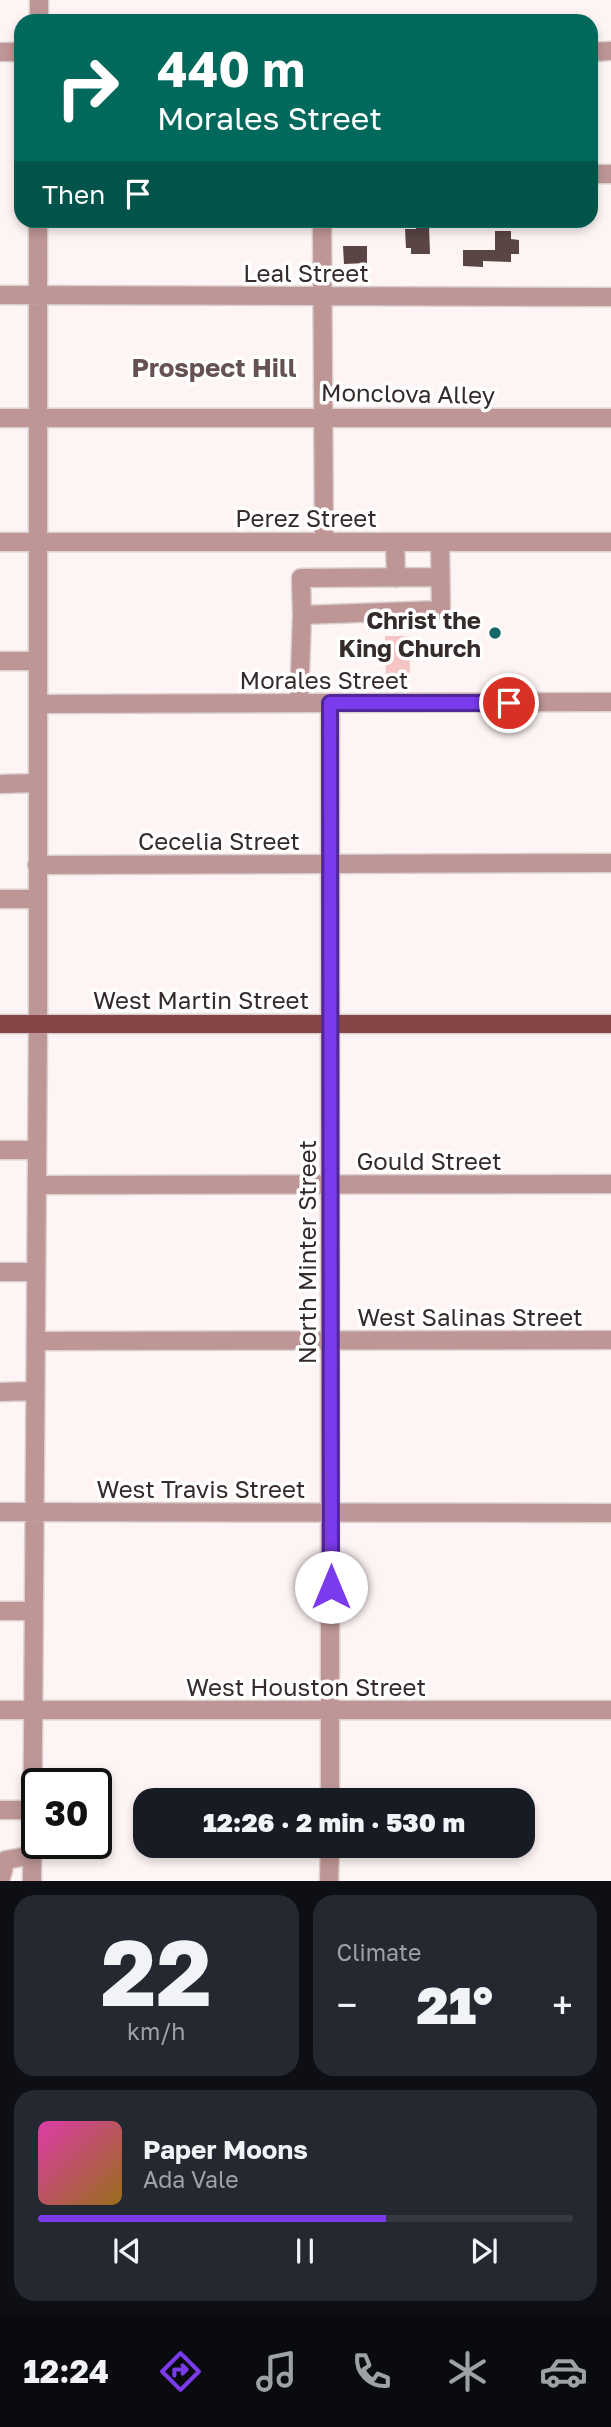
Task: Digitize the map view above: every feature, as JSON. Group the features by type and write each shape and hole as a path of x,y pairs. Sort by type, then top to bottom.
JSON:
{"main road":[{"name":"West Martin Street","path":"0,1024 611,1024"}],"street":[{"path":"33,1768 38,1024 38,228"},
{"path":"322,228 324,540"},
{"name":"Leal Street","path":"0,295 611,297"},
{"name":"Monclova Alley","path":"0,418 611,418"},
{"name":"Perez Street","path":"0,542 611,541"},
{"path":"395,542 396,578"},
{"path":"302,615 441,610 440,542"},
{"path":"299,703 301,579 440,577"},
{"path":"0,661 38,661"},
{"name":"Morales Street","path":"38,704 611,702"},
{"name":"North Minter Street","path":"330,703 330,1788"},
{"path":"0,784 37,783"},
{"name":"Cecelia Street","path":"37,865 611,863"},
{"path":"0,899 37,899"},
{"path":"0,1150 37,1150"},
{"name":"Gould Street","path":"37,1185 611,1184"},
{"path":"0,1272 36,1272"},
{"name":"West Salinas Street","path":"36,1342 611,1340"},
{"path":"0,1392 35,1391"},
{"name":"West Travis Street","path":"0,1512 611,1513"},
{"path":"0,1611 32,1611"},
{"name":"West Houston Street","path":"0,1710 611,1710"},
{"path":"0,1810 21,1810"},
{"path":"0,1881 6,1860 21,1857"},
{"path":"330,1858 330,1881"},
{"path":"32,1881 33,1859"}],"shaded area":[{"path":"385,636 409,636 410,676 386,677"}],"building":[{"path":"429,228 430,254 411,254 411,248 406,248 405,229"},
{"path":"495,231 511,231 511,239 519,240 519,254 511,254 511,262 483,261 483,267 463,266 463,250 495,250"},
{"path":"343,246 367,246 367,263 344,264"}],"place":[{"name":"Christ the King Church","path":"495,633"}],"district":[{"name":"Prospect Hill","path":"214,367"}],"route":[{"path":"331,1587 330,703 509,703"}]}
